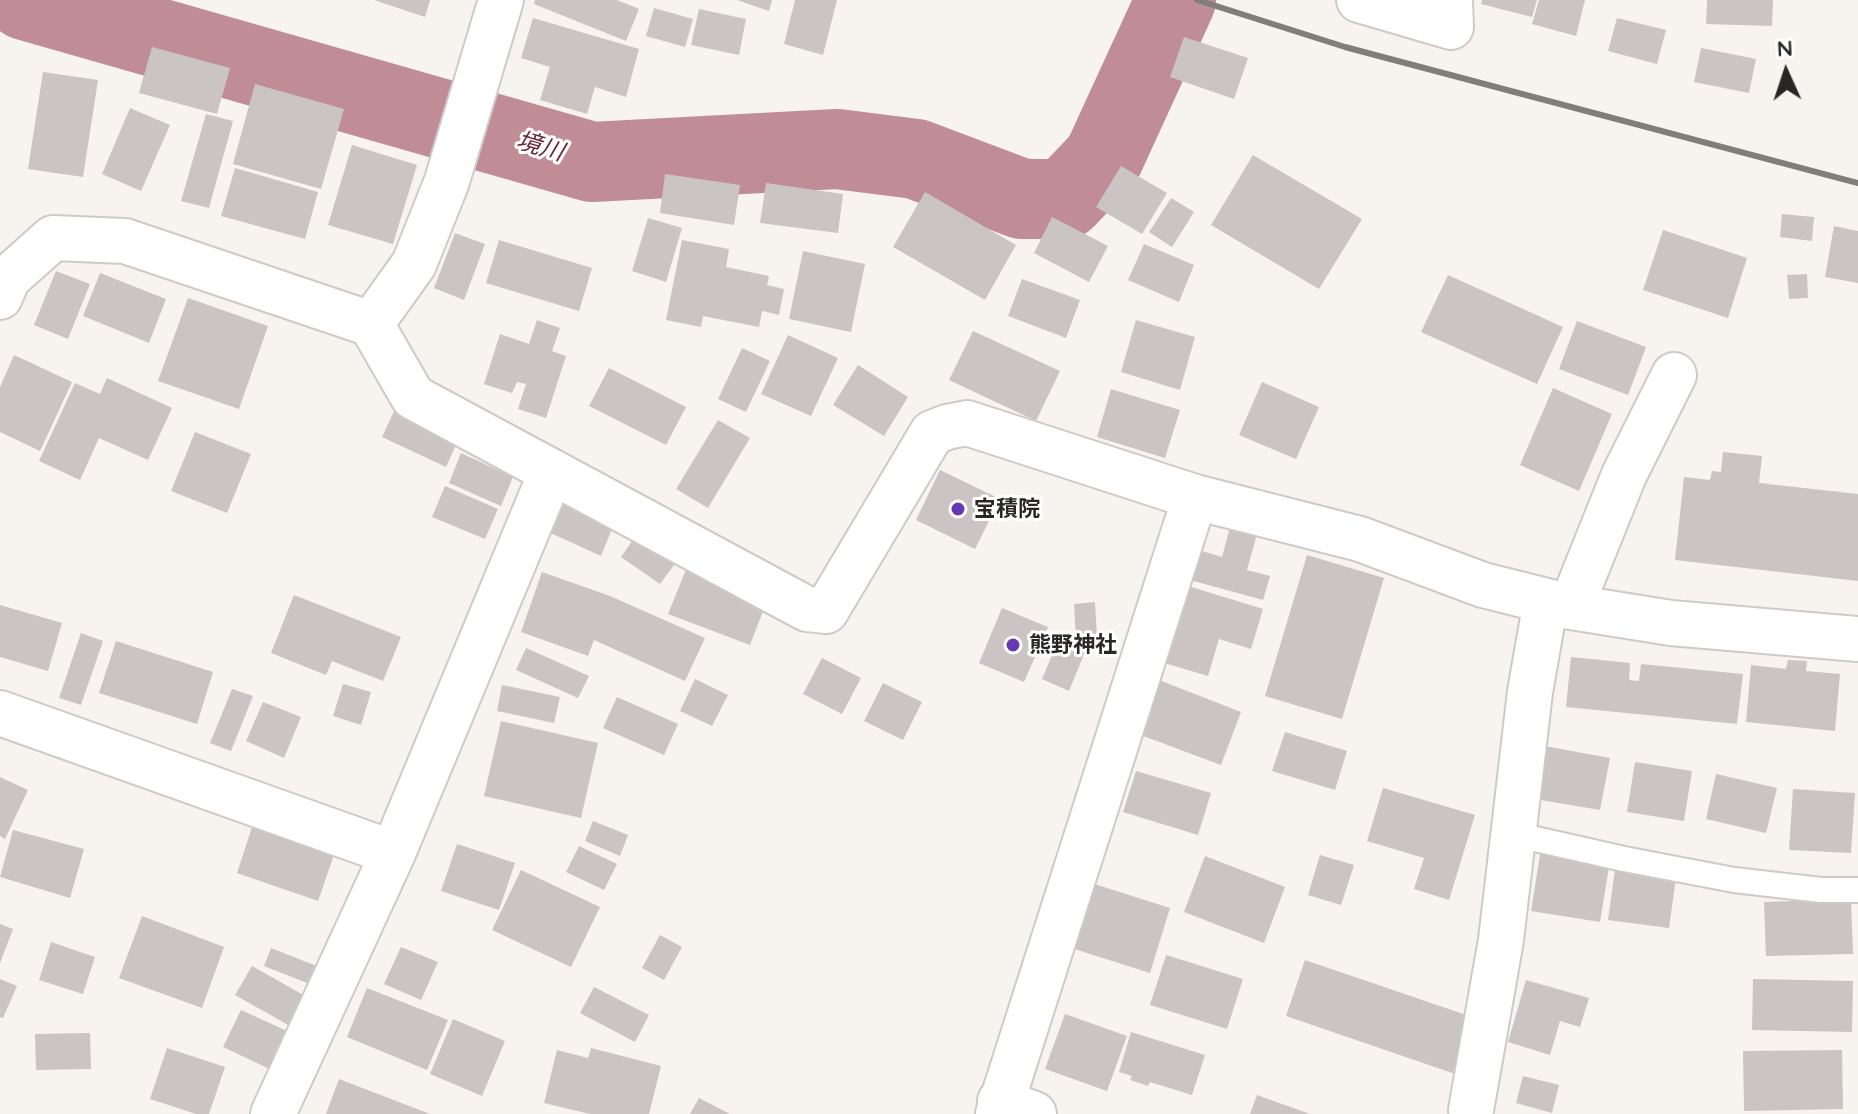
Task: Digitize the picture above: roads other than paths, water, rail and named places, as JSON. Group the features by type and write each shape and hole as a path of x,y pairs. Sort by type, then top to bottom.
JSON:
{"street":[{"path":"1359,0 1451,27 1450,0"},
{"path":"371,324 414,264 447,181 498,11"},
{"path":"3,283 53,238 125,241 371,324 413,397 807,609 826,611 932,433 967,423 1195,497 1360,539 1483,585 1558,604 1671,623 1858,639"},
{"path":"1471,1110 1501,940 1530,692 1558,604 1674,375"},
{"path":"273,1114 393,853 551,473"},
{"path":"1011,1110 1195,497"},
{"path":"0,713 393,853"}],"lane":[{"path":"1513,834 1734,880 1821,890 1858,890"}],"waterway":[{"name":"境川","path":"25,0 592,162 837,149 916,159 1022,199 1065,199 1103,159 1176,0"}],"railway":[{"path":"1197,0 1345,47 1858,183"}],"place":[{"name":"宝積院","path":"958,509"},
{"name":"熊野神社","path":"1013,645"}]}
